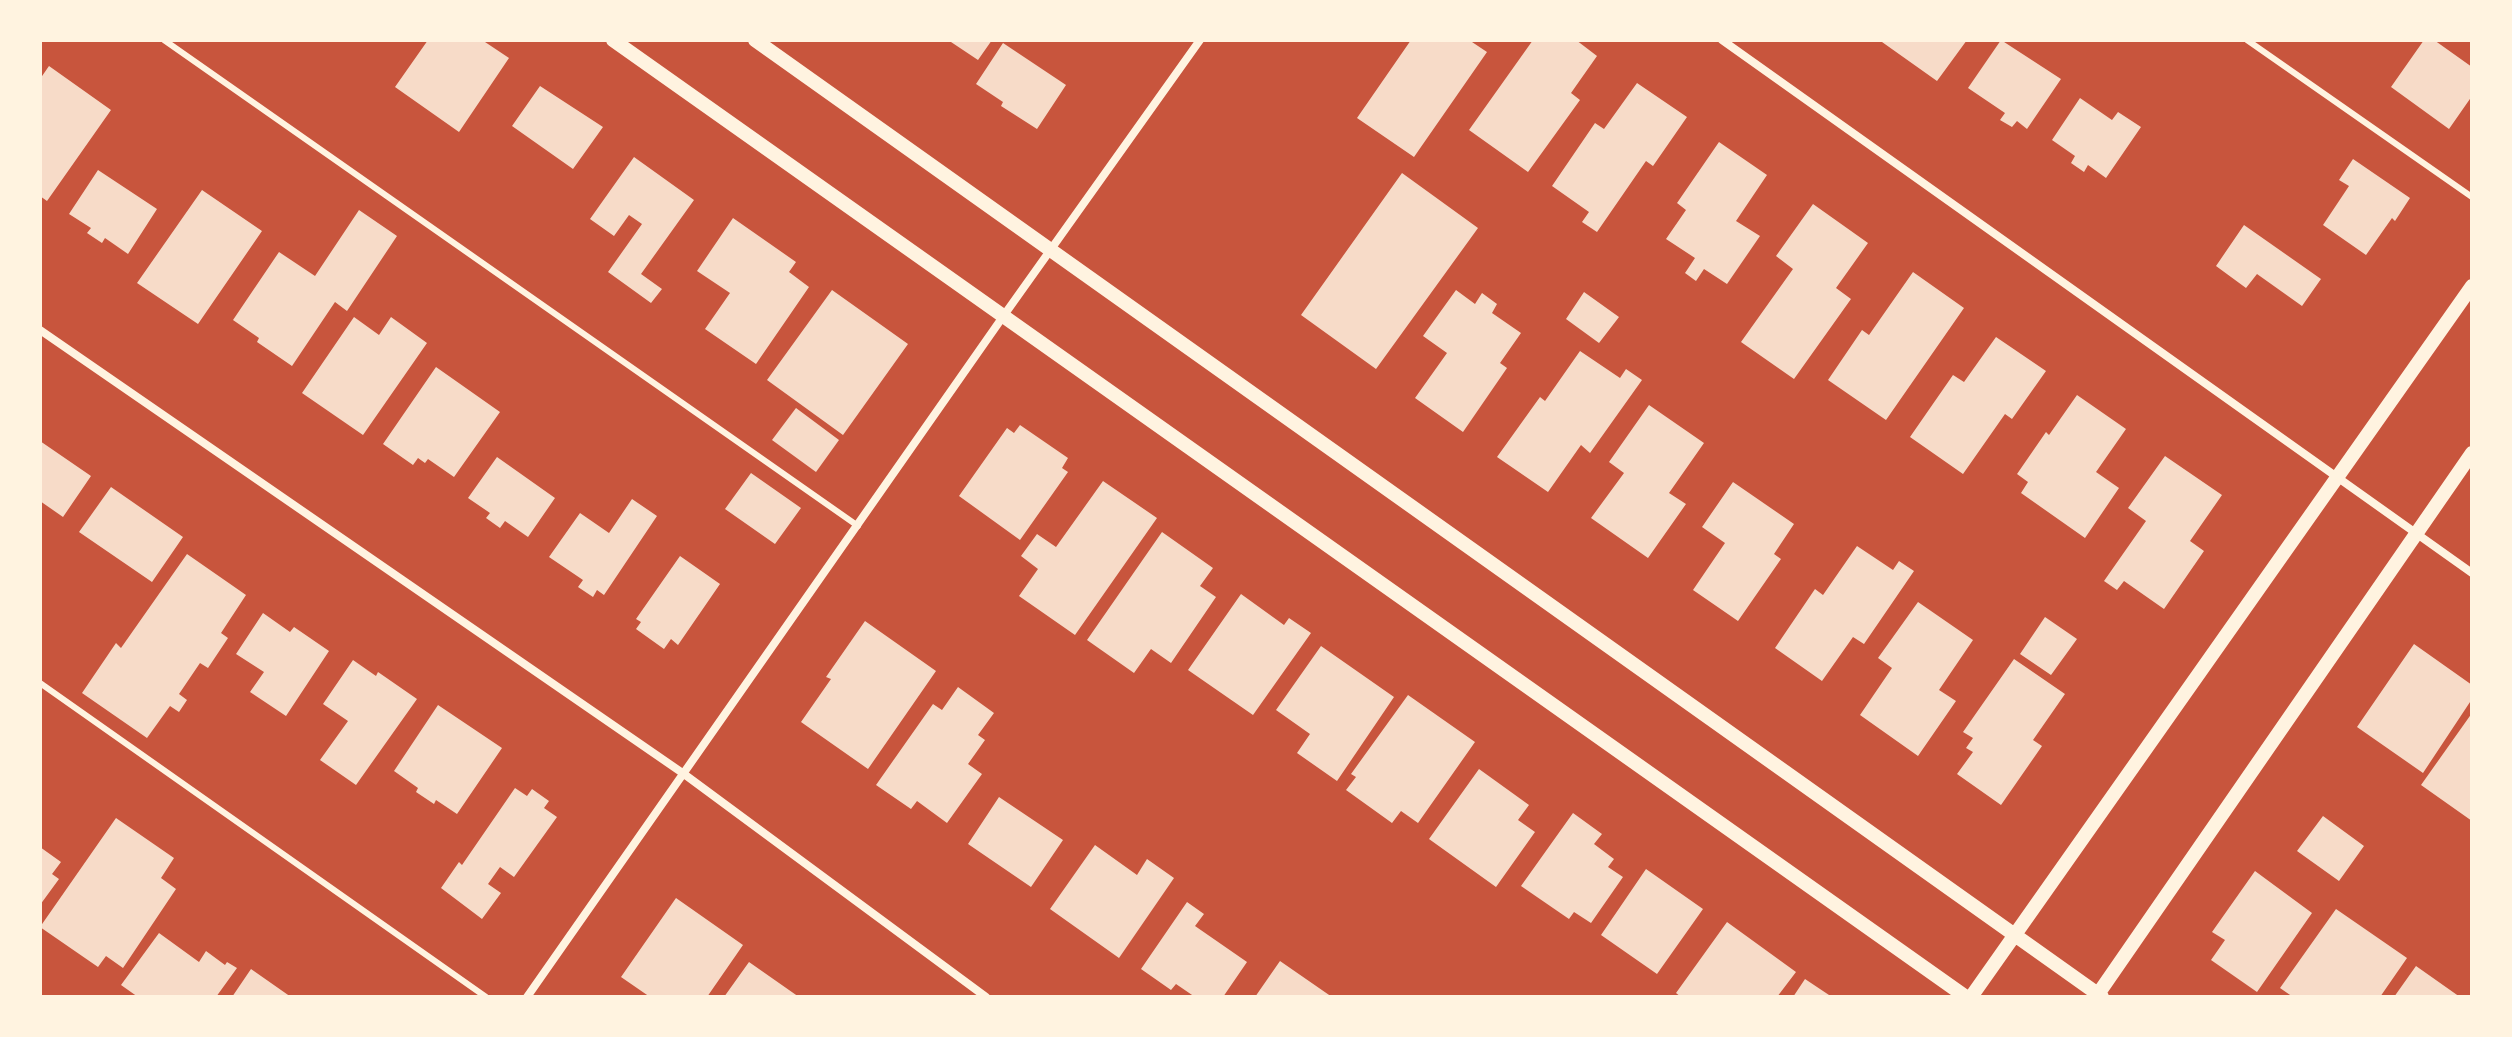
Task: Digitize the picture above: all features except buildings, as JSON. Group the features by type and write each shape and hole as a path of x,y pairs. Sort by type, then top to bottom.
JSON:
{"street":[{"path":"613,40 1002,318 1969,997 2472,286"},
{"path":"755,40 2099,996 2472,453"},
{"path":"527,997 1200,40"},
{"path":"1722,40 2472,573"},
{"path":"40,330 684,774 986,997"}],"lane":[{"path":"164,40 858,526"},
{"path":"2247,40 2472,197"},
{"path":"40,683 486,997"}]}
